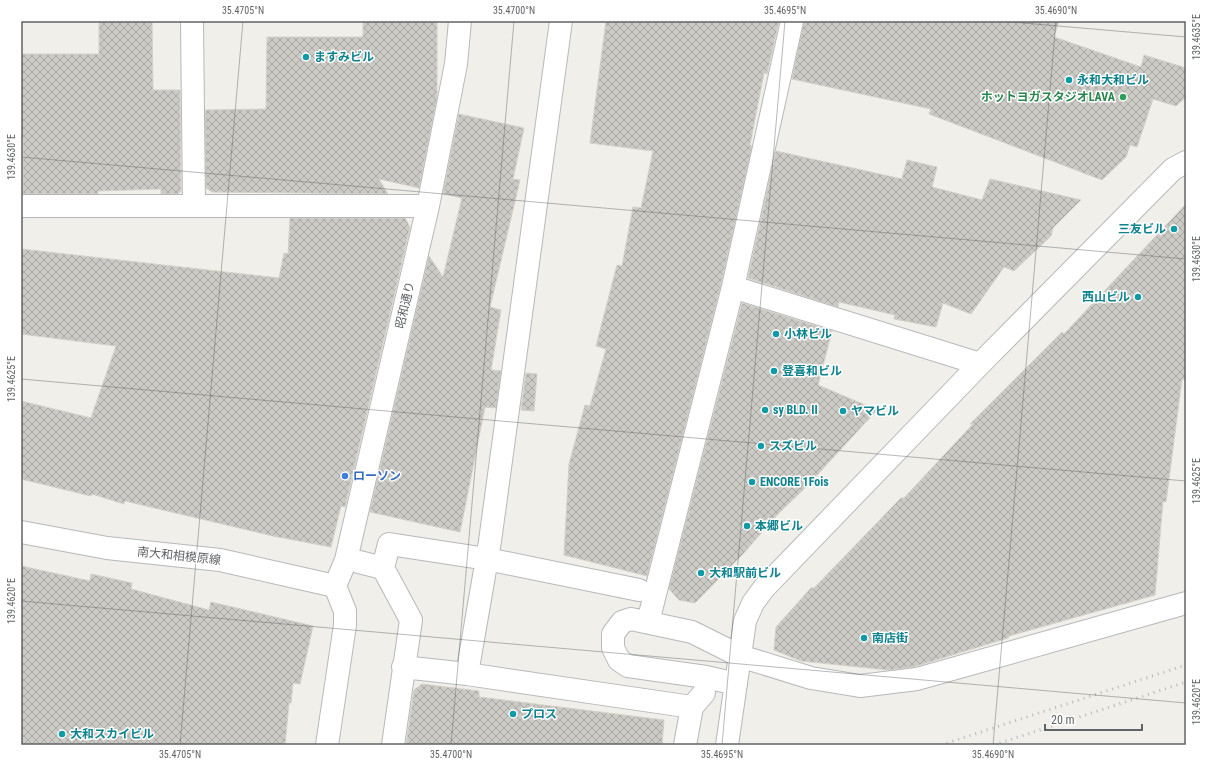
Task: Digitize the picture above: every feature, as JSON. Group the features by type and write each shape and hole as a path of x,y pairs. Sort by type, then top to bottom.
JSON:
{"street":[{"path":"192,21 194,206"},
{"name":"昭和通り","path":"335,586 346,560 428,206 456,64 460,21"},
{"path":"467,674 487,559 561,21"},
{"path":"648,622 733,287 792,21"},
{"path":"727,745 745,620 753,603 764,588 980,364 1173,169 1186,162"},
{"path":"21,206 428,206"},
{"path":"733,287 980,364"},
{"name":"南大和相模原線","path":"21,532 107,548 220,560 335,586"},
{"path":"392,745 411,620 383,568 389,544 487,559 639,590"},
{"path":"359,562 383,568"},
{"path":"327,745 345,625 345,611 335,586"},
{"path":"736,684 706,677 628,666 619,660 613,648 613,634 622,622 631,619 648,622 692,632 740,656 811,678 860,686 910,680 1186,603"},
{"path":"403,667 698,700 685,745"}],"building":[{"path":"99,21 152,21 153,90 180,90 181,191 178,194 161,194 161,189 98,191 98,194 23,194 23,139 21,139 21,54 99,54"},
{"path":"363,21 437,21 437,98 419,188 379,179 388,194 212,192 206,188 205,110 266,109 267,37 363,37"},
{"path":"606,21 779,21 767,74 764,73 750,145 752,146 721,284 647,576 564,555 569,464 585,405 590,406 606,349 596,346 617,265 622,266 633,207 641,208 653,151 590,143"},
{"path":"804,21 1059,21 1054,37 1141,67 1144,55 1186,68 1186,97 1176,106 1153,99 1137,147 1130,145 1126,157 1102,180 929,114 931,109 792,79"},
{"path":"459,114 524,128 513,179 520,180 490,307 501,310 491,370 501,371 496,408 485,407 460,532 370,512 429,256 443,277 462,198 443,194"},
{"path":"776,151 902,179 907,160 937,167 932,187 982,200 990,179 1081,200 1053,228 1051,236 1014,271 1004,267 971,314 943,303 936,327 894,319 895,315 839,302 838,307 748,278"},
{"path":"1186,204 1186,380 1182,379 1166,502 1163,501 1155,595 1009,636 1008,638 913,667 888,670 801,661 774,650 776,627 811,588 814,588 901,498 904,498 973,424 970,424 1062,332 1064,334"},
{"path":"290,218 405,218 410,227 345,507 341,506 331,547 273,536 125,501 124,504 92,494 91,496 21,479 21,401 91,418 116,346 21,334 21,249 279,278 284,253 288,254"},
{"path":"742,303 832,331 818,385 877,410 807,486 778,514 743,554 695,603 679,600 669,589"},
{"path":"526,373 537,374 534,411 521,410"},
{"path":"21,566 90,581 91,574 132,583 131,589 209,610 211,602 313,626 300,684 293,683 291,703 289,703 285,745 21,745"},
{"name":"プロス","path":"422,684 479,691 479,697 664,720 662,745 406,745 414,690"}],"railway":[{"path":"941,745 1186,665"},
{"path":"994,745 1186,682"}],"place":[{"name":"ますみビル","path":"306,57"},
{"name":"永和大和ビル","path":"1069,80"},
{"name":"ホットヨガスタジオLAVA","path":"1123,97"},
{"name":"三友ビル","path":"1174,229"},
{"name":"西山ビル","path":"1138,297"},
{"name":"小林ビル","path":"776,334"},
{"name":"登喜和ビル","path":"774,371"},
{"name":"sy BLD. II","path":"765,410"},
{"name":"ヤマビル","path":"843,411"},
{"name":"スズビル","path":"761,446"},
{"name":"ローソン","path":"345,476"},
{"name":"ENCORE 1Fois","path":"752,482"},
{"name":"本郷ビル","path":"747,526"},
{"name":"大和駅前ビル","path":"701,573"},
{"name":"南店街","path":"864,638"},
{"name":"プロス","path":"513,714"},
{"name":"大和スカイビル","path":"62,734"}]}
